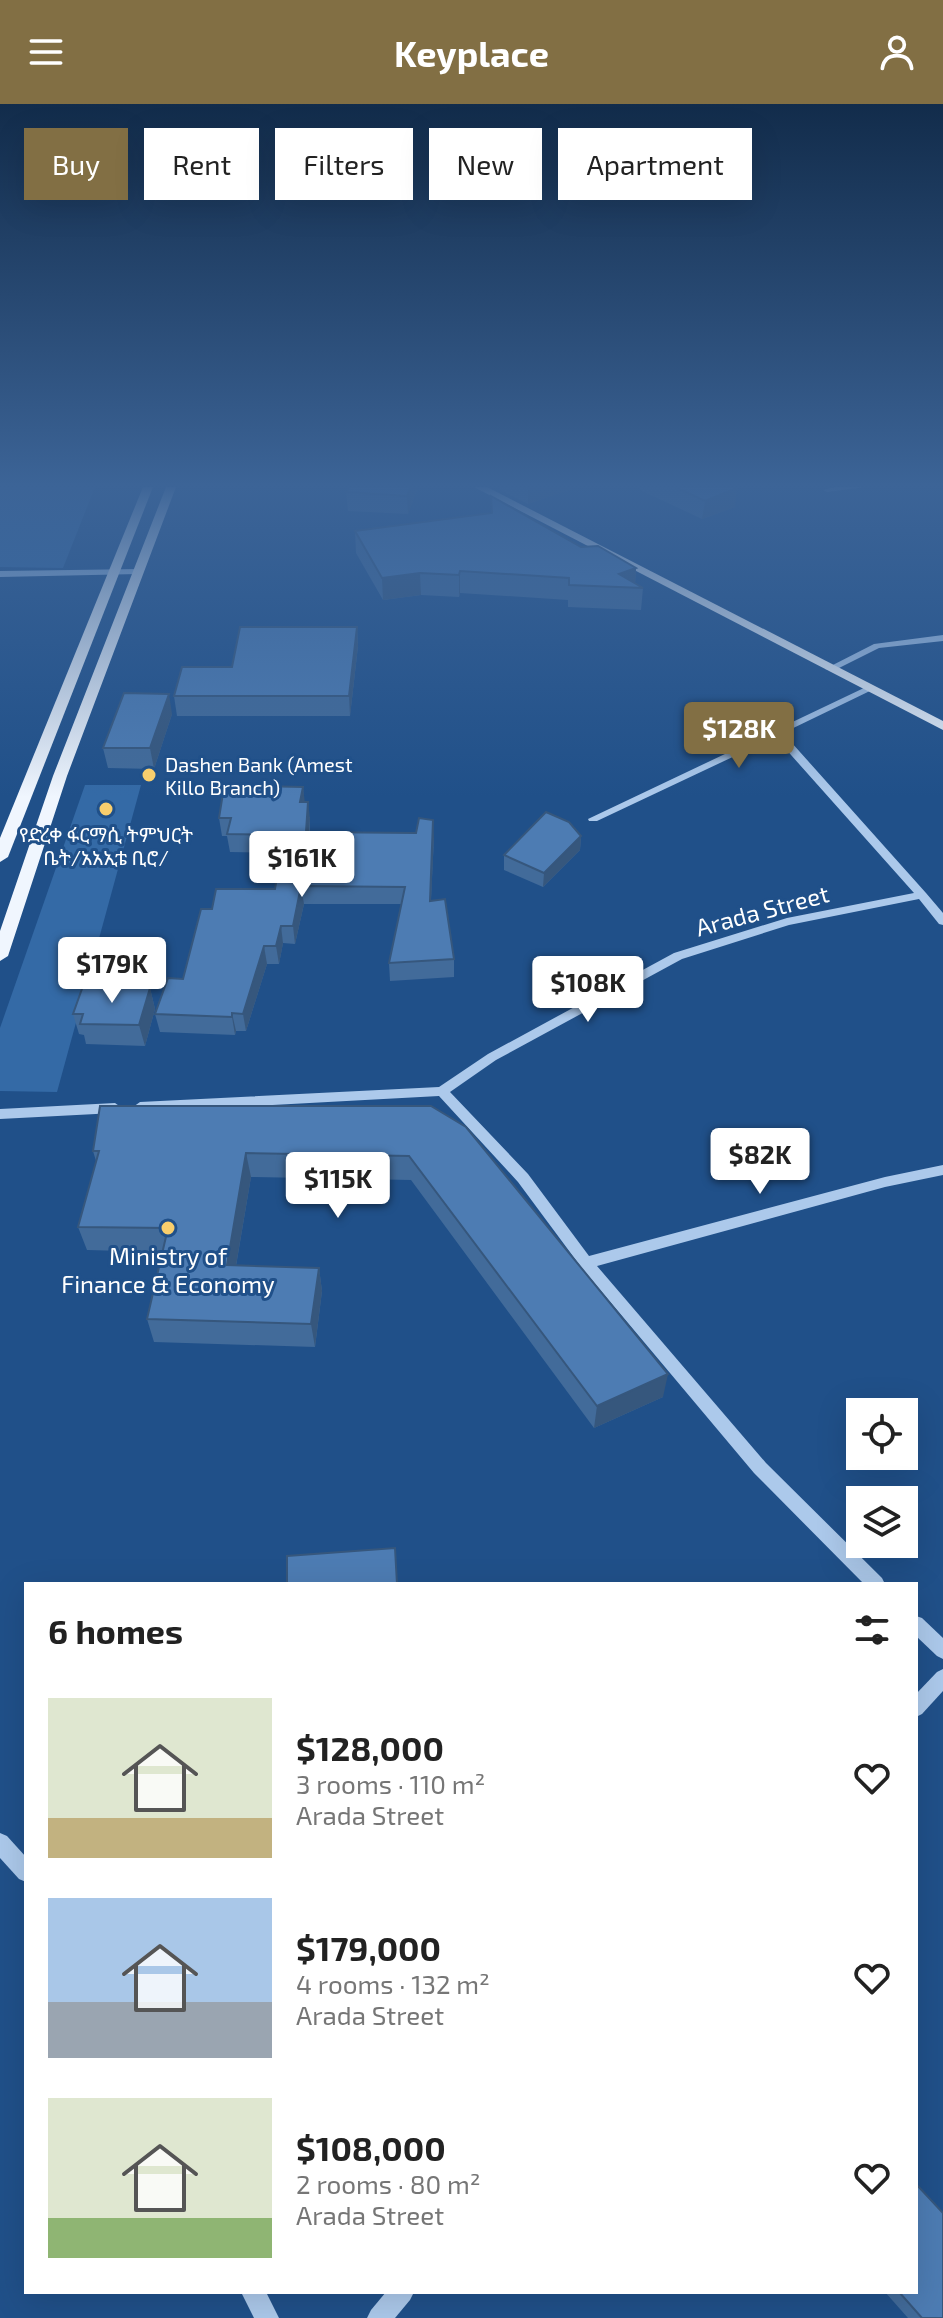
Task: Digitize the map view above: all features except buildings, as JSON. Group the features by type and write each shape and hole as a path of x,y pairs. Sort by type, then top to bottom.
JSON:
{"main road":[{"path":"0,857 107,590"},
{"path":"0,956 60,776 131,590"},
{"path":"678,590 943,726"}],"street":[{"path":"830,669 877,646 943,638"},
{"path":"593,819 869,689"},
{"path":"777,733 943,921"},
{"name":"Arada Street","path":"442,1091 492,1057 678,956 787,922 922,895"},
{"path":"0,1114 442,1091 523,1178 586,1263 760,1468 874,1582"},
{"path":"586,1263 885,1182 943,1170"},
{"path":"918,1626 943,1650"},
{"path":"918,1706 943,1678"},
{"path":"0,1843 24,1870"},
{"path":"254,2294 267,2318"},
{"path":"379,2318 400,2294"}],"shaded area":[{"path":"85,785 141,785 57,1092 0,1091 0,1028"}],"place":[{"name":"Dashen Bank (Amest Killo Branch)","path":"149,775"},
{"name":"የድረቀ ፋርማሲ ትምህርት ቤት/አአኢቴ ቢሮ/","path":"106,809"},
{"name":"Ministry of Finance & Economy","path":"168,1228"}]}
